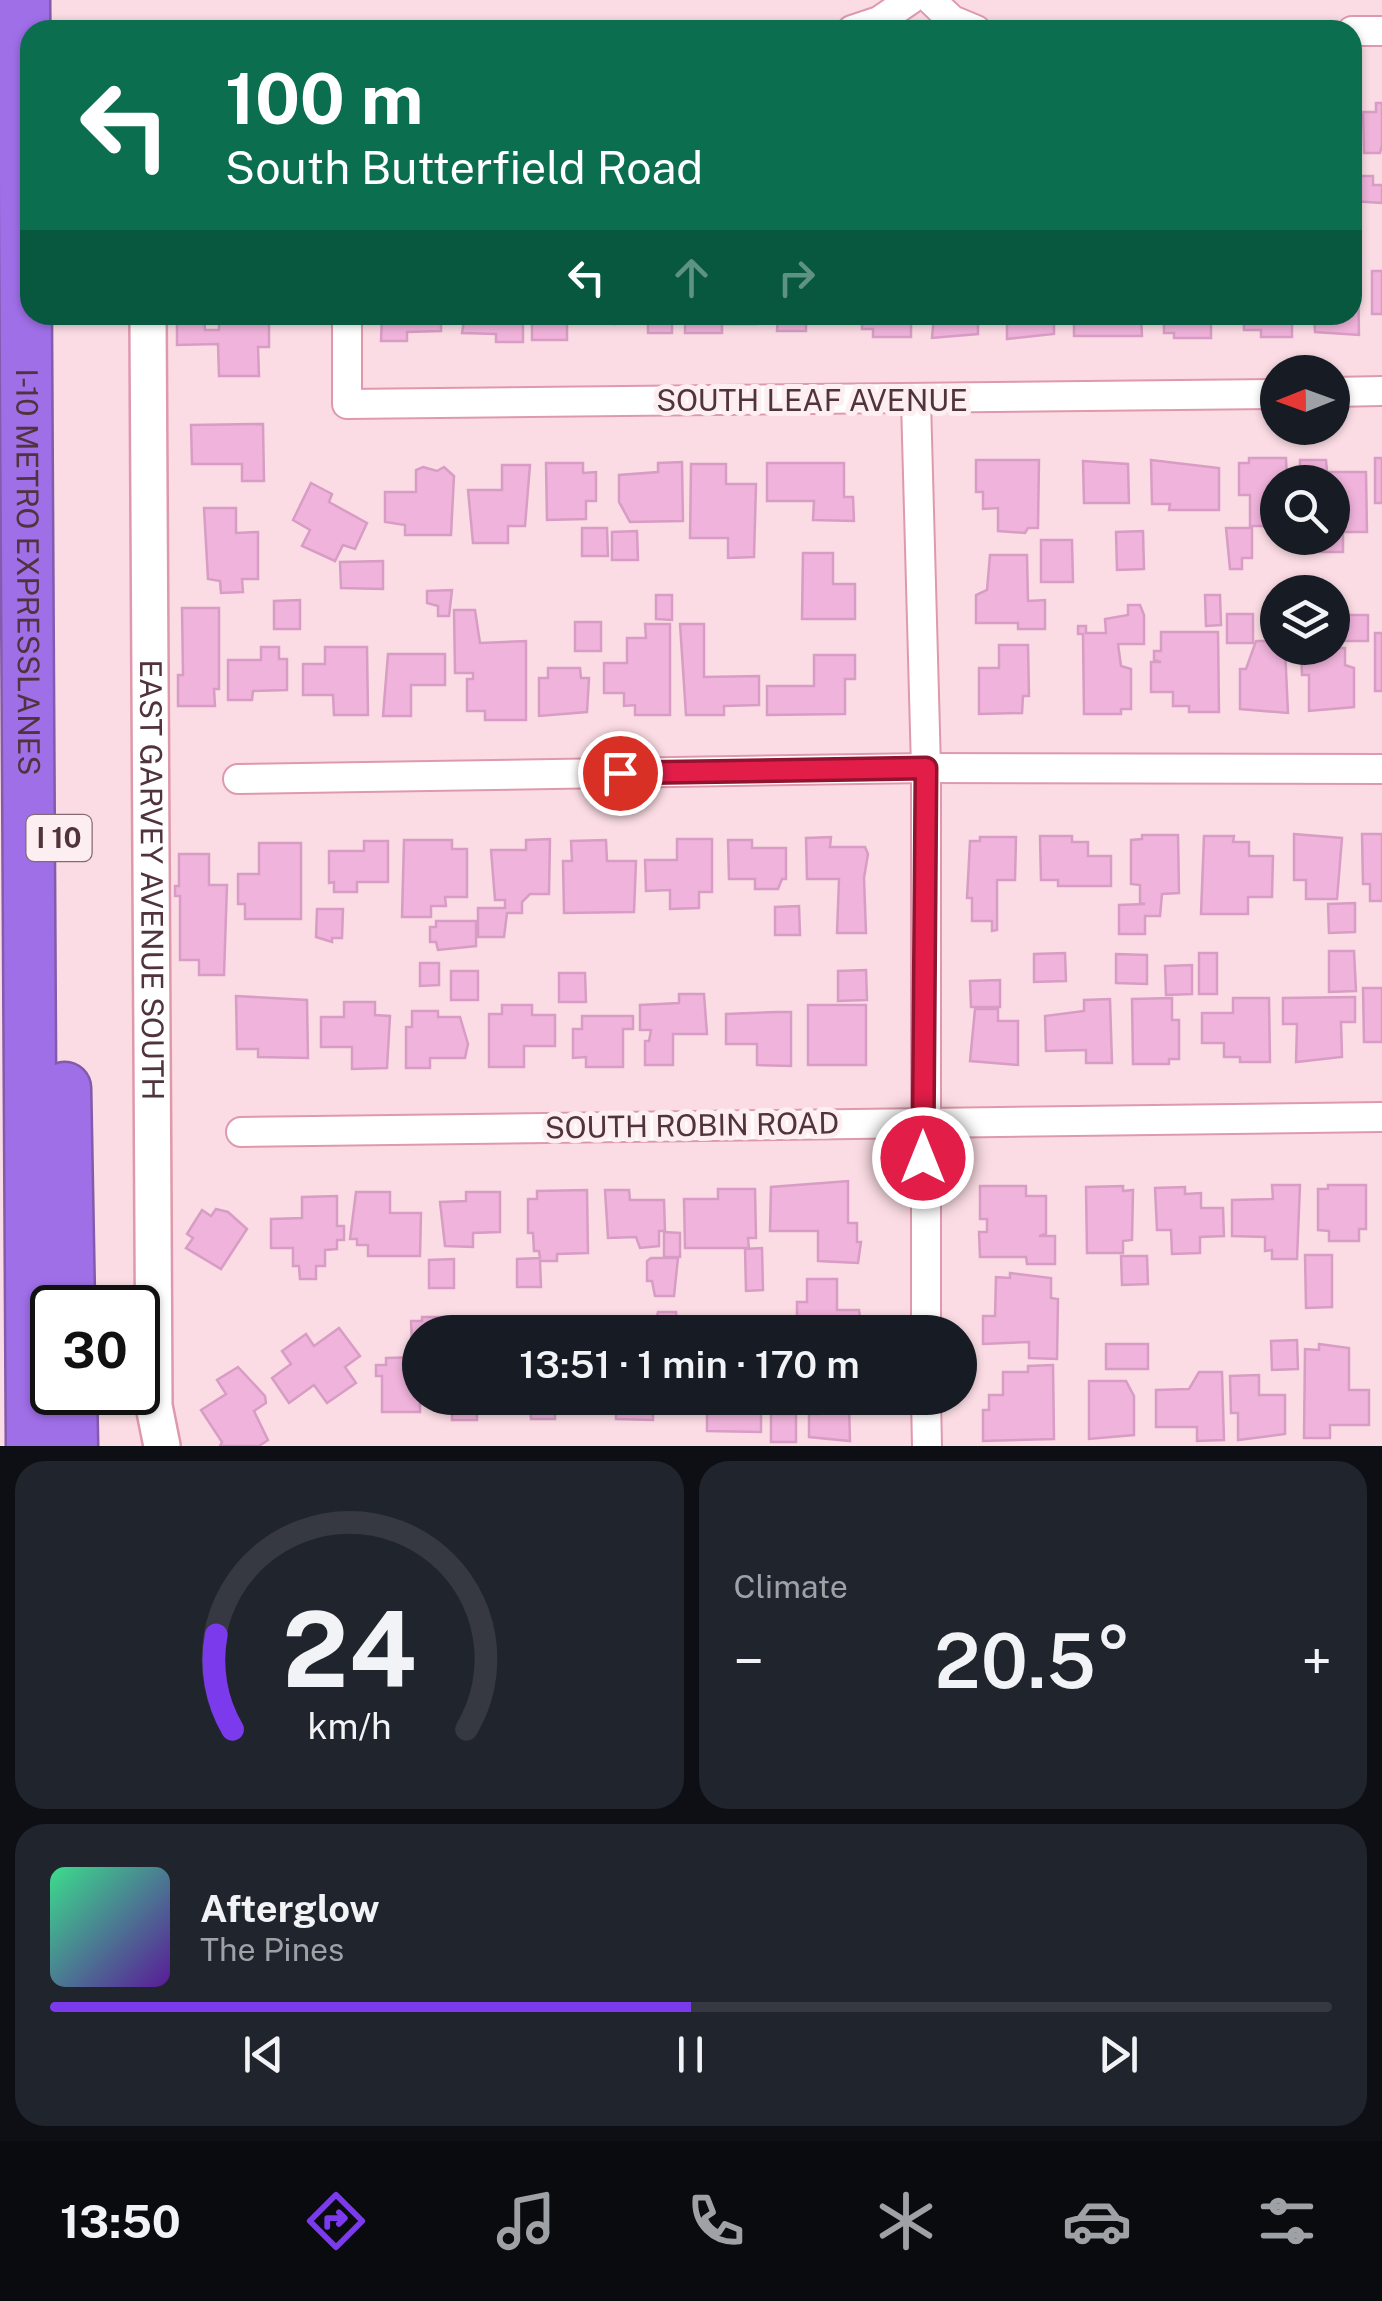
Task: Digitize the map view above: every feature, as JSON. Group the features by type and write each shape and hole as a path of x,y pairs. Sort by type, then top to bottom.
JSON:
{"highway":[{"name":"I-10 METRO EXPRESSLANES","path":"26,325 32,1446"},
{"name":"I 10","path":"49,325 69,1285"},
{"path":"71,1415 72,1446"}],"street":[{"path":"881,20 910,0"},
{"path":"931,0 952,20"},
{"name":"EAST GARVEY AVENUE SOUTH","path":"148,325 154,1386 162,1446"},
{"name":"SOUTH LEAF AVENUE","path":"347,325 347,404 916,401 1260,394"},
{"path":"1350,392 1382,392"},
{"path":"916,401 926,768 926,1315"},
{"path":"238,779 926,768 1382,768"},
{"name":"SOUTH ROBIN ROAD","path":"241,1132 1382,1117"},
{"path":"926,1415 927,1446"}],"building":[{"path":"1376,103 1382,103 1382,145 1380,153 1364,153 1363,112 1376,112"},
{"path":"1362,176 1373,176 1373,185 1382,185 1382,203 1362,202"},
{"path":"1372,271 1382,271 1382,314 1372,314"},
{"path":"177,325 205,325 205,330 219,330 219,325 269,325 269,347 258,347 259,376 219,376 218,344 177,345"},
{"path":"382,325 441,325 441,331 407,332 407,341 381,341"},
{"path":"463,325 523,325 523,342 496,342 496,334 462,333"},
{"path":"532,325 567,325 567,340 532,340"},
{"path":"648,325 672,325 672,333 648,333"},
{"path":"685,325 722,325 722,333 685,333"},
{"path":"777,325 806,325 806,331 777,331"},
{"path":"862,325 911,325 911,337 873,337 873,329 862,329"},
{"path":"933,325 978,325 978,334 932,338"},
{"path":"1007,325 1054,325 1054,334 1007,339"},
{"path":"1074,325 1141,325 1142,336 1074,336"},
{"path":"1164,325 1211,325 1211,338 1174,338 1174,333 1164,333"},
{"path":"1244,325 1292,325 1292,337 1261,337 1261,330 1244,330"},
{"path":"1315,325 1359,325 1359,335 1315,332"},
{"path":"263,424 264,481 242,481 242,464 192,464 191,425"},
{"path":"1249,458 1286,458 1286,465 1260,465 1260,526 1250,526 1250,495 1239,495 1239,463 1249,463"},
{"path":"1375,458 1382,458 1382,503 1375,503"},
{"path":"976,460 1039,460 1038,528 1028,528 1025,533 998,531 998,508 983,509 983,492 976,492"},
{"path":"1151,460 1219,468 1219,510 1169,510 1170,504 1152,504"},
{"path":"1300,460 1326,460 1326,465 1300,465"},
{"path":"1083,461 1128,464 1129,503 1084,503"},
{"path":"682,462 683,521 630,522 619,502 619,475 658,472 658,463"},
{"path":"546,463 583,463 583,473 596,472 596,501 586,501 586,519 547,520"},
{"path":"767,463 844,463 844,497 853,497 854,521 813,520 814,501 767,501"},
{"path":"691,464 726,464 726,484 756,484 754,557 728,558 728,538 690,538"},
{"path":"502,465 530,465 525,526 508,526 508,543 473,543 468,490 502,490"},
{"path":"423,467 437,471 444,467 454,476 451,535 405,535 405,525 385,522 385,492 416,492 416,470"},
{"path":"1350,472 1366,472 1367,532 1350,532"},
{"path":"311,483 332,494 329,502 367,523 355,549 343,545 335,561 302,546 310,530 293,520"},
{"path":"204,508 236,508 236,533 258,532 258,579 242,579 243,592 221,593 220,581 208,579"},
{"path":"582,528 607,528 608,556 582,556"},
{"path":"1226,528 1252,528 1252,558 1242,558 1242,569 1230,569"},
{"path":"637,531 638,560 612,560 612,532"},
{"path":"1143,531 1144,569 1117,570 1116,532"},
{"path":"1041,540 1072,540 1073,582 1041,582"},
{"path":"803,553 833,553 833,584 855,584 855,619 802,619"},
{"path":"990,555 1027,555 1028,601 1045,600 1045,629 1018,629 1018,623 976,623 976,595 987,590"},
{"path":"383,561 383,589 341,588 340,562"},
{"path":"452,590 449,616 438,616 438,606 427,603 427,591"},
{"path":"656,595 672,595 672,620 656,619"},
{"path":"1205,595 1220,595 1221,625 1206,626"},
{"path":"300,600 300,629 274,629 274,601"},
{"path":"1128,605 1140,605 1144,615 1144,644 1118,644 1121,666 1131,669 1131,709 1121,709 1121,714 1084,714 1083,634 1078,634 1078,626 1086,626 1086,633 1106,633 1105,619 1128,615"},
{"path":"182,608 219,608 219,689 214,689 215,706 178,706 178,675 183,675"},
{"path":"454,610 475,610 480,643 526,641 526,720 485,720 485,711 467,711 467,679 473,679 473,673 455,673"},
{"path":"1227,614 1253,614 1253,643 1227,643"},
{"path":"1350,615 1368,615 1368,641 1350,641"},
{"path":"575,622 601,622 601,651 575,651"},
{"path":"645,624 670,624 670,715 635,715 635,705 624,706 624,693 604,693 604,663 627,663 627,638 646,638"},
{"path":"680,624 704,624 704,677 759,676 759,705 724,706 724,715 686,715"},
{"path":"1161,632 1218,632 1219,712 1189,712 1189,706 1173,706 1173,692 1151,692 1151,662 1161,662 1154,660 1154,651 1161,651"},
{"path":"1375,633 1382,633 1382,691 1375,691"},
{"path":"1256,641 1260,641 1260,665 1286,665 1288,713 1240,709 1240,669 1246,669"},
{"path":"999,645 1028,645 1029,696 1023,696 1022,713 979,714 979,668 999,668"},
{"path":"261,647 279,647 279,659 287,659 287,690 253,691 252,700 228,700 228,660 261,660"},
{"path":"325,647 367,647 368,715 334,715 333,695 303,695 303,664 325,664"},
{"path":"388,654 445,654 445,685 411,685 411,716 383,716"},
{"path":"814,655 855,655 855,679 845,679 845,714 767,715 767,686 814,686"},
{"path":"1302,665 1354,668 1354,707 1309,711 1309,675 1302,675"},
{"path":"548,668 580,668 581,678 589,678 587,712 539,716 539,678 548,678"},
{"path":"1294,834 1342,838 1337,899 1306,899 1306,880 1294,880"},
{"path":"1362,834 1382,834 1382,901 1370,901 1370,884 1363,884"},
{"path":"1142,835 1178,835 1179,893 1162,894 1160,916 1145,916 1145,934 1119,934 1119,905 1145,904 1140,903 1140,885 1131,884 1131,840 1142,839"},
{"path":"1040,836 1072,836 1072,842 1088,842 1088,856 1111,856 1111,886 1058,886 1058,880 1041,880"},
{"path":"1204,836 1234,836 1233,842 1249,842 1249,856 1273,856 1272,897 1248,897 1248,914 1201,914"},
{"path":"831,837 830,847 865,847 868,854 864,878 866,933 837,933 839,879 807,879 806,838"},
{"path":"980,837 1016,837 1015,880 997,880 997,930 992,931 992,921 972,921 972,898 967,898 970,841 980,841"},
{"path":"550,839 549,894 530,894 522,902 522,913 507,913 504,937 478,937 478,908 505,908 505,900 495,900 491,850 526,850 526,840"},
{"path":"677,839 712,839 712,892 699,892 699,908 670,909 670,890 646,891 645,860 677,860"},
{"path":"404,840 452,840 452,849 467,849 467,897 445,897 446,906 431,906 431,917 402,917"},
{"path":"606,840 607,861 636,861 634,912 564,913 563,861 572,861 571,841"},
{"path":"728,840 752,840 752,848 786,848 786,879 782,879 778,889 755,889 755,879 729,879"},
{"path":"364,841 388,841 388,882 357,882 357,892 334,892 334,882 329,883 329,851 364,851"},
{"path":"259,843 301,843 301,919 245,919 245,904 238,904 238,874 259,874"},
{"path":"179,854 209,854 209,885 227,885 224,975 199,975 199,960 180,960 180,896 175,896 175,886 179,886"},
{"path":"1355,903 1355,932 1329,933 1328,904"},
{"path":"799,906 800,935 775,935 775,907"},
{"path":"317,909 343,909 342,938 332,938 332,942 316,937"},
{"path":"436,921 476,921 476,946 438,950 436,942 430,942 430,927 436,927"},
{"path":"1329,951 1354,951 1356,991 1329,992"},
{"path":"1065,953 1066,981 1034,982 1034,954"},
{"path":"1199,953 1217,953 1217,994 1199,994"},
{"path":"1116,954 1147,955 1147,984 1116,983"},
{"path":"420,963 439,963 439,985 420,986"},
{"path":"1192,965 1192,994 1166,995 1165,966"},
{"path":"866,970 867,1000 838,1001 838,971"},
{"path":"451,971 478,971 478,1000 451,1000"},
{"path":"559,973 585,973 586,1002 559,1002"},
{"path":"1000,980 1000,1007 971,1007 970,981"},
{"path":"1363,988 1382,988 1382,1042 1364,1042"},
{"path":"679,994 704,994 707,1034 673,1034 673,1065 645,1065 645,1041 649,1041 651,1030 640,1030 640,1005 679,1003"},
{"path":"236,996 307,1000 308,1058 258,1057 258,1049 237,1049"},
{"path":"1355,997 1355,1022 1341,1022 1342,1057 1296,1062 1297,1024 1283,1024 1283,998"},
{"path":"1172,998 1172,1020 1179,1020 1179,1059 1169,1059 1169,1064 1133,1064 1132,999"},
{"path":"1233,998 1269,998 1270,1062 1240,1062 1240,1057 1224,1057 1224,1043 1202,1043 1202,1013 1233,1013"},
{"path":"1110,999 1112,1063 1086,1063 1086,1050 1046,1051 1045,1016 1084,1011 1084,1000"},
{"path":"344,1002 375,1002 375,1015 390,1016 387,1068 352,1069 352,1047 321,1047 321,1017 344,1017"},
{"path":"502,1005 532,1005 532,1015 555,1015 555,1046 524,1046 524,1067 489,1067 489,1014 502,1014"},
{"path":"808,1005 866,1005 866,1065 808,1065"},
{"path":"975,1009 998,1009 998,1021 1018,1021 1018,1065 970,1061"},
{"path":"412,1011 438,1011 438,1017 460,1017 468,1044 465,1058 430,1058 430,1068 406,1068 406,1027 412,1027"},
{"path":"791,1012 791,1066 757,1065 757,1044 726,1044 726,1014"},
{"path":"582,1016 633,1016 633,1029 623,1029 623,1067 586,1067 586,1057 573,1058 573,1029 582,1029"},
{"path":"848,1181 848,1223 857,1223 857,1242 861,1242 858,1263 818,1261 818,1231 770,1231 771,1187"},
{"path":"1272,1185 1300,1185 1297,1259 1272,1259 1272,1250 1265,1251 1265,1237 1232,1236 1232,1200 1273,1199"},
{"path":"1328,1185 1366,1185 1366,1229 1359,1229 1359,1241 1329,1241 1329,1231 1318,1230 1318,1189 1328,1189"},
{"path":"980,1186 1026,1186 1026,1196 1046,1196 1046,1234 1039,1236 1055,1236 1055,1264 1027,1264 1026,1257 980,1257 979,1232 987,1232 987,1219 980,1219"},
{"path":"1123,1186 1123,1191 1133,1190 1132,1240 1123,1241 1123,1253 1087,1253 1086,1187"},
{"path":"1185,1187 1185,1194 1201,1193 1201,1208 1223,1208 1224,1236 1200,1237 1200,1253 1172,1254 1171,1230 1157,1230 1155,1188"},
{"path":"718,1189 755,1189 756,1238 748,1238 749,1248 685,1248 684,1199 718,1199"},
{"path":"587,1190 588,1253 557,1254 557,1261 540,1261 541,1287 517,1287 517,1259 540,1258 539,1251 534,1251 533,1233 528,1233 528,1199 537,1199 537,1191"},
{"path":"605,1190 629,1190 630,1200 664,1200 665,1231 659,1231 659,1246 640,1248 636,1237 608,1238"},
{"path":"356,1192 390,1192 390,1213 421,1213 420,1256 368,1256 368,1245 357,1245 357,1239 350,1239"},
{"path":"466,1192 500,1192 500,1232 473,1233 473,1247 445,1246 440,1202 466,1201"},
{"path":"337,1196 337,1226 344,1226 344,1240 337,1240 337,1249 325,1250 325,1266 316,1266 316,1279 300,1279 299,1266 293,1266 293,1248 271,1248 271,1219 302,1218 302,1197"},
{"path":"216,1209 228,1212 247,1229 221,1269 186,1248 193,1238 187,1234 202,1210 211,1216"},
{"path":"664,1232 680,1233 680,1257 664,1257"},
{"path":"762,1248 763,1290 746,1291 745,1249"},
{"path":"1305,1255 1332,1255 1332,1307 1306,1308"},
{"path":"1121,1256 1147,1256 1148,1284 1122,1285"},
{"path":"678,1258 674,1296 655,1296 652,1281 647,1281 647,1261"},
{"path":"454,1259 454,1288 429,1288 429,1260"},
{"path":"1010,1273 1051,1278 1051,1298 1058,1299 1057,1359 1029,1358 1029,1342 983,1344 983,1316 995,1316 996,1277 1010,1278"},
{"path":"807,1279 837,1279 837,1310 859,1310 860,1315 797,1315 797,1302 807,1302"},
{"path":"339,1328 360,1356 345,1367 356,1383 327,1403 314,1385 289,1403 272,1378 291,1364 282,1351 306,1334 314,1346"},
{"path":"1297,1340 1298,1369 1272,1370 1271,1341"},
{"path":"1106,1344 1148,1344 1148,1369 1106,1369"},
{"path":"1319,1344 1349,1348 1349,1390 1369,1390 1369,1425 1330,1425 1330,1438 1304,1438 1305,1349 1319,1350"},
{"path":"386,1358 402,1358 402,1412 382,1412 382,1376 376,1376 376,1365 386,1365"},
{"path":"1053,1365 1054,1439 983,1441 983,1410 989,1410 989,1395 1003,1395 1003,1372 1028,1372 1028,1366"},
{"path":"238,1367 265,1396 266,1403 254,1411 268,1440 259,1446 220,1446 222,1442 201,1410 226,1394 217,1380"},
{"path":"1199,1372 1222,1372 1224,1440 1197,1441 1197,1427 1156,1427 1156,1390 1189,1389"},
{"path":"1259,1375 1259,1395 1285,1395 1285,1434 1238,1440 1238,1413 1231,1413 1230,1376"},
{"path":"1089,1381 1126,1381 1134,1396 1134,1435 1089,1439"},
{"path":"452,1415 477,1415 477,1420 452,1420"},
{"path":"531,1415 555,1415 555,1419 531,1419"},
{"path":"616,1415 653,1415 653,1420 616,1419"},
{"path":"707,1415 761,1415 761,1432 707,1431"},
{"path":"771,1415 796,1415 796,1442 771,1442"},
{"path":"809,1415 849,1415 850,1441 809,1437"}],"route":[{"path":"620,773 926,768 923,1158"}]}
